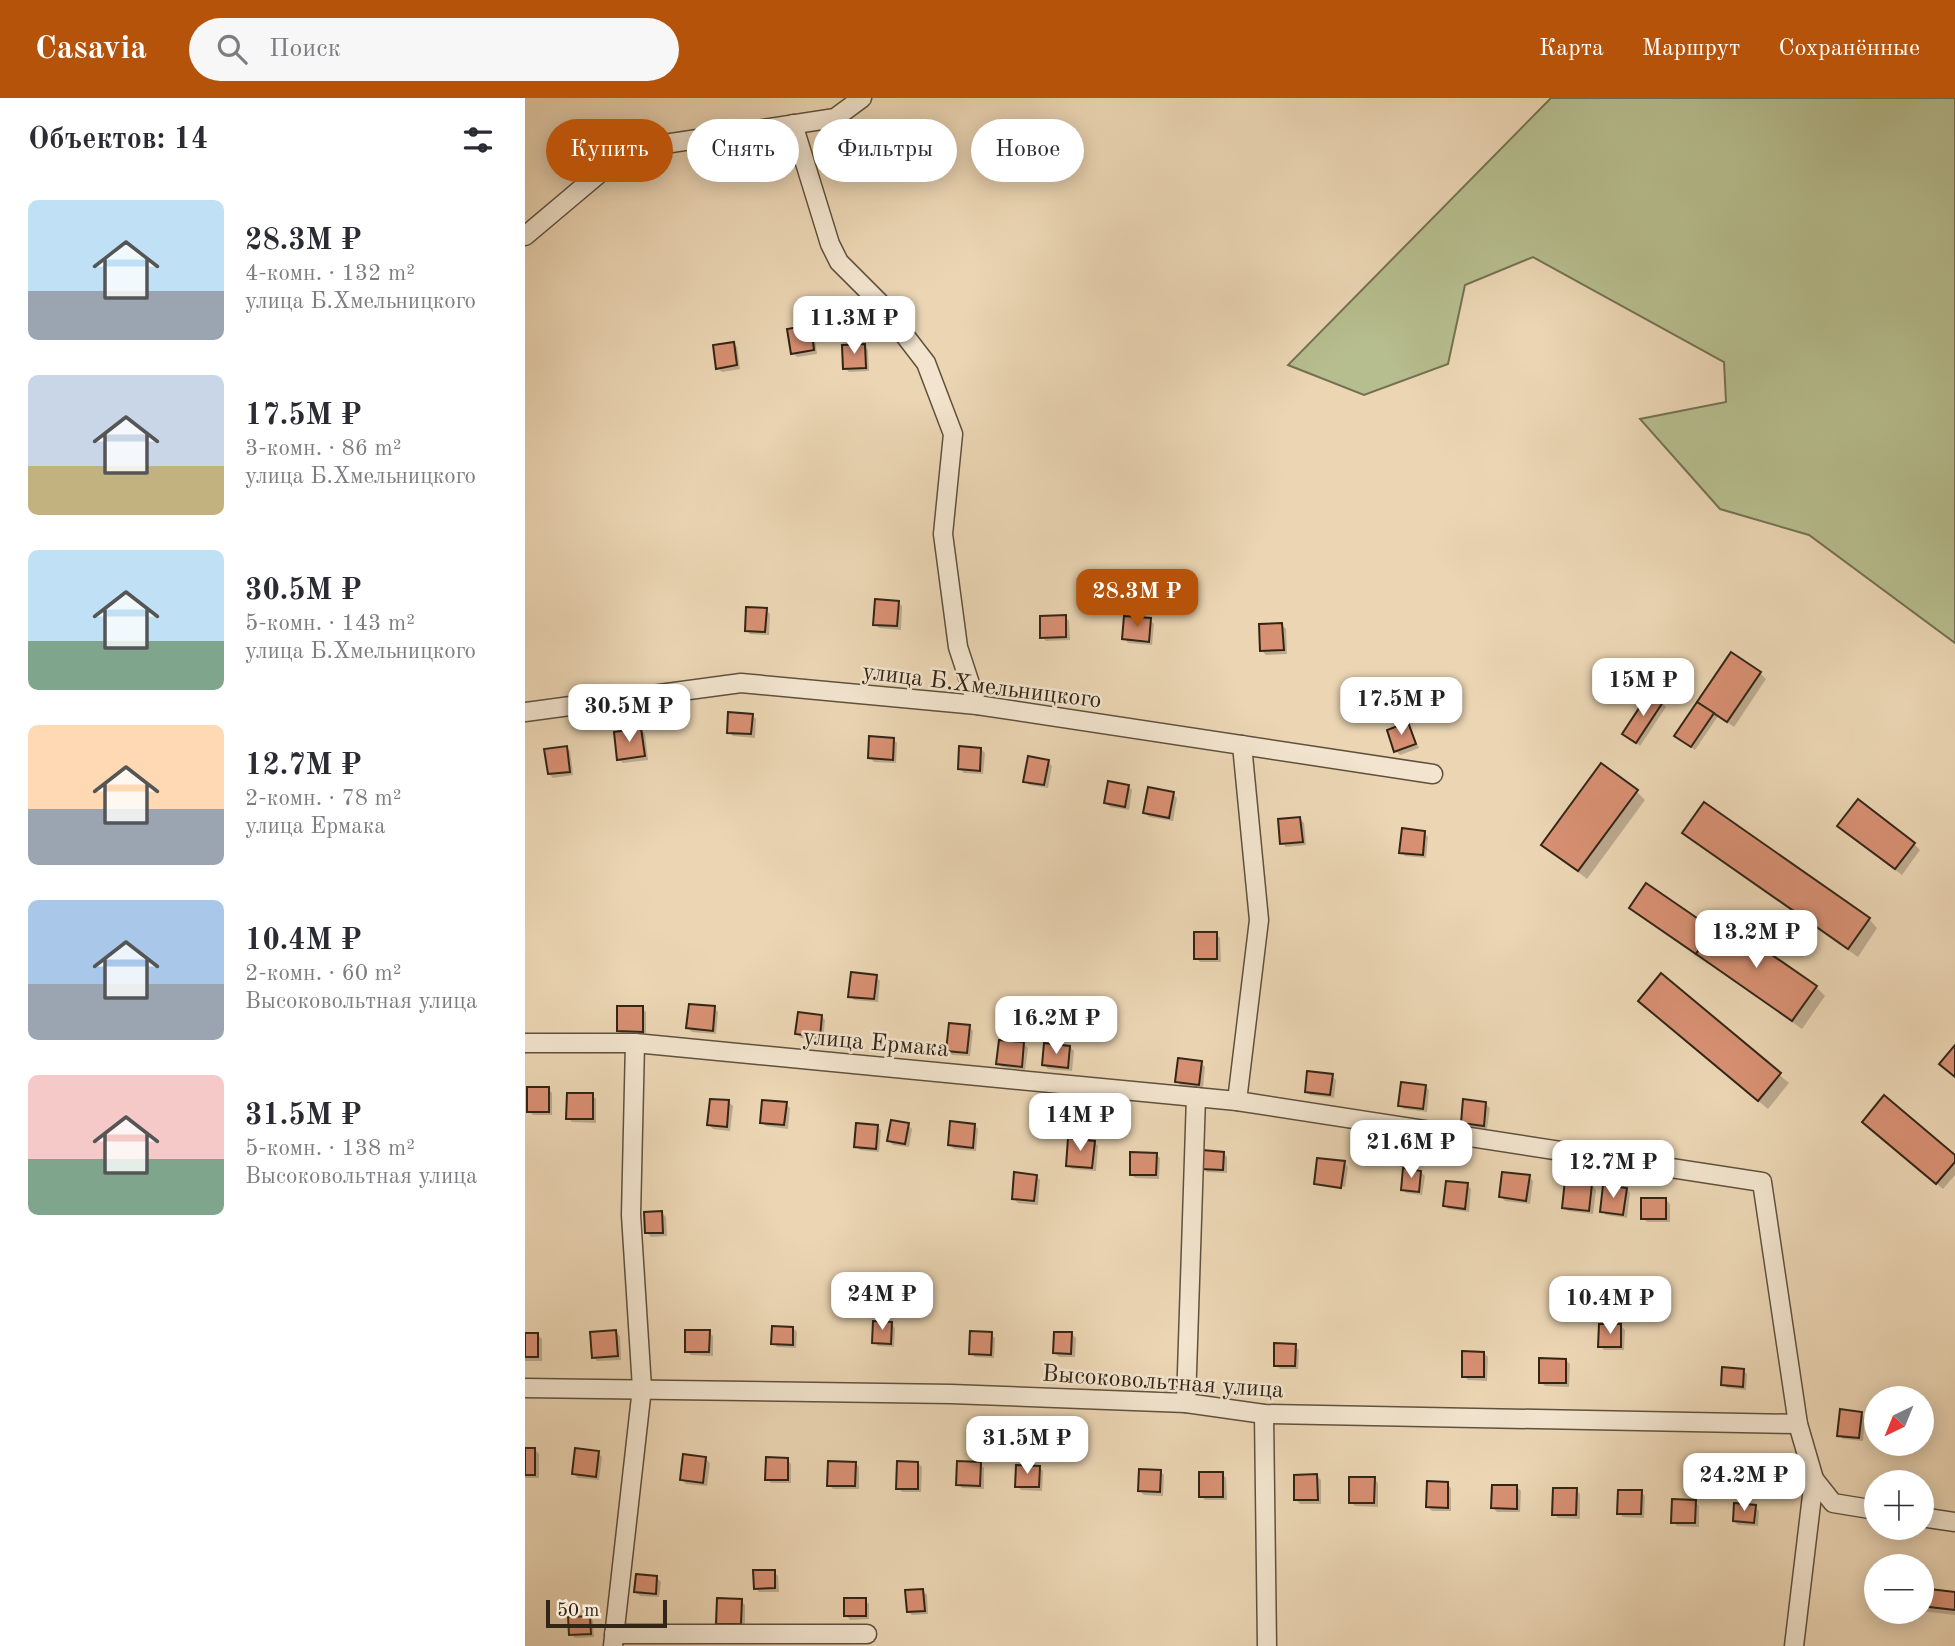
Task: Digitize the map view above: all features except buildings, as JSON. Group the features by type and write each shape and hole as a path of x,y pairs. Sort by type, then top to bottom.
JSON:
{"street":[{"path":"799,123 835,118 862,98"},
{"path":"525,236 601,172 658,145 687,140"},
{"path":"799,143 830,243 839,262 879,302 926,363 953,434 943,534 958,647 977,705"},
{"name":"улица Б.Хмельницкого","path":"525,712 740,683 977,705 1433,774"},
{"path":"1237,1101 1259,920 1242,745"},
{"name":"улица Ермака","path":"525,1043 635,1044 1237,1101 1762,1182 1798,1424"},
{"path":"635,1044 631,1214 642,1388 614,1640 867,1634"},
{"path":"1186,1403 1196,1097"},
{"name":"Высоковольтная улица","path":"525,1388 951,1394 1186,1403 1264,1414 1798,1424"},
{"path":"1264,1414 1267,1646"},
{"path":"1798,1424 1814,1479 1833,1503 1864,1508"},
{"path":"1794,1646 1814,1479"},
{"path":"1934,1519 1955,1522"}],"green space":[{"path":"1551,98 1955,98 1955,643 1809,535 1720,509 1640,419 1726,402 1724,362 1533,257 1465,285 1448,364 1364,395 1288,365"}]}
